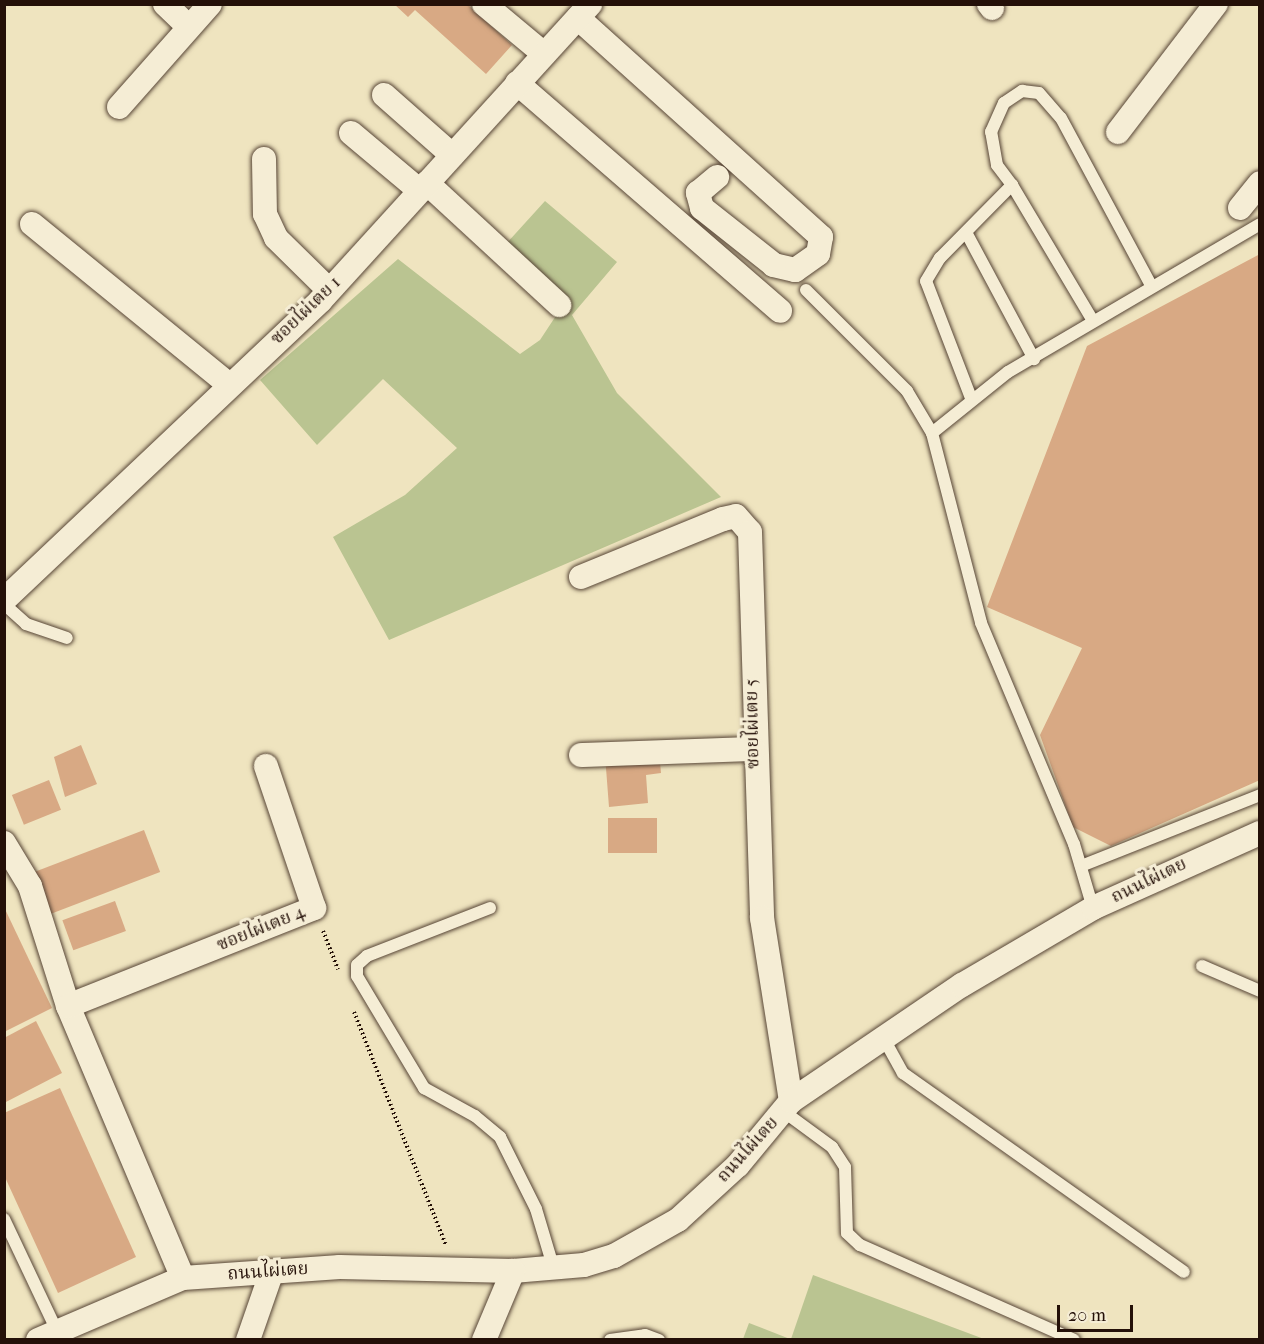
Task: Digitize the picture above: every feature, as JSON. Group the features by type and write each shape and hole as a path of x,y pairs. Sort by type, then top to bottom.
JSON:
{"street":[{"path":"165,4 189,27"},
{"path":"119,107 210,4"},
{"path":"484,4 544,54"},
{"path":"1118,132 1216,4"},
{"path":"584,11 821,237 818,254 795,270 774,265 702,208 698,193 717,177"},
{"name":"ซอยไผ่เตย 1","path":"4,602 227,384 329,290 584,11"},
{"path":"517,83 780,311"},
{"path":"384,95 452,155"},
{"path":"351,134 423,187 559,305"},
{"path":"264,159 265,214 276,238 329,290"},
{"path":"1240,208 1260,183"},
{"path":"32,224 227,384"},
{"name":"ซอยไผ่เตย 5","path":"581,577 723,519 736,516 745,523 750,532 753,749 762,918 787,1106"},
{"path":"581,755 753,749"},
{"name":"ซอยไผ่เตย 4","path":"68,1006 314,908 266,766"},
{"name":"ถนนไผ่เตย","path":"47,1335 183,1278 272,1271 455,1268 513,1271 584,1265 648,1241 738,1165 787,1106 962,985 1093,908 1260,833"},
{"path":"4,843 30,886 68,1006 183,1278"},
{"path":"248,1340 272,1271"},
{"path":"484,1339 513,1271"}],"lane":[{"path":"1093,321 1012,185 997,165 991,132 1005,103 1022,91 1039,93 1061,118 1152,287"},
{"path":"971,398 926,281 940,258 967,234 1012,185"},
{"path":"932,434 971,398 1093,321 1260,225"},
{"path":"967,234 1034,359"},
{"path":"806,290 907,391 932,434 981,624 1081,866 1093,908"},
{"path":"4,602 26,624 67,638"},
{"path":"1081,866 1260,795"},
{"path":"490,908 367,956 357,965 357,976 424,1088 475,1116 500,1137 536,1209 553,1266"},
{"path":"1202,966 1260,992"},
{"path":"884,1039 903,1073 1184,1272"},
{"path":"787,1106 832,1147 845,1167 847,1233 860,1245 1074,1340"},
{"path":"4,1218 47,1335"},
{"path":"610,1340 645,1335 659,1340"}],"path":[{"path":"314,908 339,974"},
{"path":"352,1006 455,1268"}],"green space":[{"path":"545,201 617,262 572,315 617,393 721,497 389,640 333,537 405,495 457,448 383,379 317,445 260,380 398,259 520,354 540,340 565,302 505,245"},
{"path":"813,1275 984,1339 791,1339"},
{"path":"749,1323 790,1339 743,1339"}],"building":[{"path":"394,4 467,4 512,45 486,74 415,10 408,17"},
{"path":"1260,254 1260,780 1111,846 1073,827 1040,735 1082,648 987,607 1087,346"},
{"path":"81,745 97,784 65,797 54,757"},
{"path":"659,751 661,773 646,775 648,803 609,807 605,755"},
{"path":"49,780 61,810 24,825 12,795"},
{"path":"608,818 657,818 657,853 608,853"},
{"path":"144,830 160,872 47,915 31,873"},
{"path":"115,901 126,931 73,950 62,920"},
{"path":"4,907 52,1008 4,1032"},
{"path":"36,1021 62,1073 4,1103 4,1038"},
{"path":"60,1088 136,1257 58,1293 4,1175 4,1113"}]}
